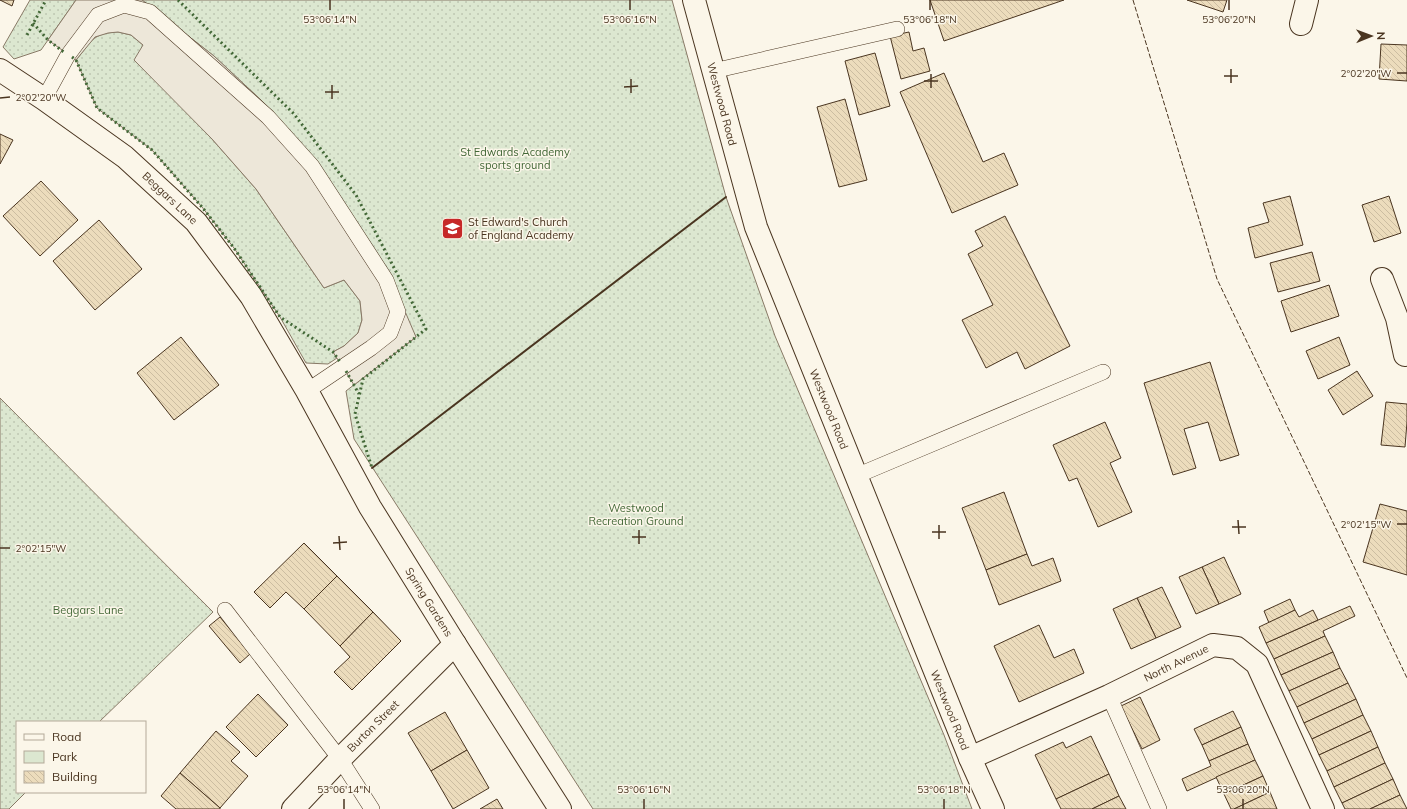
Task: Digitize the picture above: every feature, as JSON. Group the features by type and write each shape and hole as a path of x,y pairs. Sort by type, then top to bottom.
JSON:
{"street":[{"name":"Westwood Road","path":"694,0 756,227 970,758 993,809"},
{"path":"1301,24 1307,0"},
{"name":"Beggars Lane","path":"0,70 44,99 125,157 196,222 251,296 307,390"},
{"path":"1382,279 1402,316 1405,355"},
{"name":"Spring Gardens","path":"307,390 370,507 560,809"},
{"name":"Burton Street","path":"293,809 340,759 455,644"},
{"name":"North Avenue","path":"970,758 1109,696 1213,646 1237,648 1257,664 1323,809"}],"lane":[{"path":"44,99 68,55 98,15 124,5 150,12 268,117 312,166 386,280 398,312 390,332 371,348 307,390"},
{"path":"713,71 897,29"},
{"path":"856,476 1103,372"},
{"path":"225,610 340,759 372,809"},
{"path":"1109,696 1159,809"}],"green space":[{"path":"30,0 76,0 41,50 14,59 3,47"},
{"name":"Westwood Recreation Ground","path":"142,0 672,0 726,197 775,336 944,735 972,809 593,809 354,439 346,391 416,337 313,157 263,102 214,56"},
{"path":"118,32 131,35 143,45 212,139 256,189 324,288 344,280 360,301 362,320 358,333 344,346 333,352 337,358 328,364 306,363 280,317 234,248 202,207 152,150 97,108 76,60 92,40 102,34"},
{"name":"Beggars Lane","path":"0,398 213,612 100,721 16,721 16,793 25,793 9,809 0,809"}],"shaded area":[{"path":"76,0 142,0 214,56 263,102 313,157 392,281 416,337 354,385 333,352 344,346 358,333 362,320 360,301 344,280 324,288 256,189 212,139 134,60 143,45 131,35 118,32 108,33 95,37 76,60 48,40"}],"building":[{"path":"0,0 14,0 12,6"},
{"path":"930,0 1064,0 944,41"},
{"path":"1187,0 1227,0 1223,12"},
{"path":"909,32 913,51 924,48 930,71 901,79 890,36"},
{"path":"1381,44 1407,45 1407,81 1379,79"},
{"path":"875,53 890,106 859,115 845,61"},
{"path":"944,73 983,162 1004,153 1018,185 952,213 900,92"},
{"path":"845,99 867,180 839,187 817,107"},
{"path":"0,134 13,140 0,164"},
{"path":"41,181 78,220 40,256 3,216"},
{"path":"1290,196 1303,245 1255,258 1248,228 1269,222 1263,203"},
{"path":"1389,196 1401,233 1374,242 1362,205"},
{"path":"1005,216 1070,346 1025,369 1017,352 986,368 962,320 993,305 968,254 983,246 975,231"},
{"path":"99,220 142,269 95,310 53,261"},
{"path":"1312,252 1320,281 1278,292 1270,263"},
{"path":"1329,285 1339,316 1291,332 1281,301"},
{"path":"181,337 219,385 174,420 137,373"},
{"path":"1339,337 1350,365 1318,379 1306,351"},
{"path":"1210,362 1239,455 1220,461 1208,422 1184,429 1196,468 1173,475 1144,383"},
{"path":"1357,371 1373,396 1343,415 1328,390"},
{"path":"1386,402 1407,404 1405,447 1381,445"},
{"path":"1105,422 1121,458 1110,463 1132,512 1098,527 1077,478 1069,481 1053,445"},
{"path":"1004,492 1027,554 986,570 962,508"},
{"path":"1380,504 1407,511 1407,575 1363,562"},
{"path":"304,543 337,576 304,609 286,592 270,608 254,592"},
{"path":"1027,554 1032,566 1053,558 1061,581 999,605 986,570"},
{"path":"1224,557 1241,594 1219,604 1202,567"},
{"path":"1202,567 1219,604 1196,614 1179,577"},
{"path":"337,576 373,612 340,646 304,609"},
{"path":"1162,587 1181,627 1156,638 1137,598"},
{"path":"1137,598 1156,638 1131,649 1113,609"},
{"path":"1290,599 1295,610 1269,623 1264,611"},
{"path":"1350,606 1355,616 1323,631 1325,636 1274,659 1266,643"},
{"path":"1295,610 1299,617 1313,610 1318,620 1266,643 1259,627"},
{"path":"373,612 401,641 352,690 334,672 350,657 340,646"},
{"path":"220,617 250,654 240,663 209,626"},
{"path":"1039,625 1054,658 1074,649 1084,673 1019,702 994,646"},
{"path":"1325,636 1333,652 1281,675 1274,659"},
{"path":"1333,652 1340,668 1289,691 1281,675"},
{"path":"1340,668 1348,683 1297,707 1289,691"},
{"path":"1348,683 1356,699 1304,723 1297,707"},
{"path":"258,694 288,725 256,757 226,727"},
{"path":"1140,697 1160,740 1142,749 1121,706"},
{"path":"1356,699 1363,715 1312,739 1304,723"},
{"path":"1233,711 1241,727 1202,745 1194,729"},
{"path":"445,712 467,750 431,771 408,733"},
{"path":"1363,715 1371,731 1319,755 1312,739"},
{"path":"1241,727 1248,744 1209,761 1202,745"},
{"path":"216,731 240,752 231,761 248,776 220,808 180,773"},
{"path":"1371,731 1378,747 1327,771 1319,755"},
{"path":"1091,736 1109,774 1056,799 1035,755 1063,742 1066,748"},
{"path":"1248,744 1255,760 1187,791 1182,779 1211,766 1209,761"},
{"path":"1378,747 1385,763 1334,787 1327,771"},
{"path":"467,750 489,788 453,809 431,771"},
{"path":"1255,760 1263,776 1224,794 1216,777"},
{"path":"1385,763 1393,779 1342,803 1334,787"},
{"path":"180,773 220,809 176,809 161,796"},
{"path":"1109,774 1119,796 1092,809 1061,809 1056,799"},
{"path":"1263,776 1270,792 1231,809 1224,794"},
{"path":"1393,779 1400,795 1370,809 1345,809 1342,803"},
{"path":"1270,792 1277,809 1234,809"},
{"path":"1400,795 1407,809 1370,809"},
{"path":"1119,796 1126,809 1092,809"},
{"path":"497,799 503,809 480,809"}],"hedge":[{"path":"27,35 46,0"},
{"path":"178,0 294,114 356,195 426,329 363,379 355,414 372,468"},
{"path":"33,23 48,40 65,53"},
{"path":"72,57 76,60 97,108 152,150 202,207 234,248 280,317 333,352 341,363"},
{"path":"346,371 359,394"}],"fence":[{"path":"1133,0 1217,279 1407,678"}],"wall":[{"path":"372,468 726,197"}],"place":[{"name":"St Edward's Church of England Academy","path":"452,228"}],"park label":[{"name":"St Edwards Academy sports ground","path":"515,158"}]}
